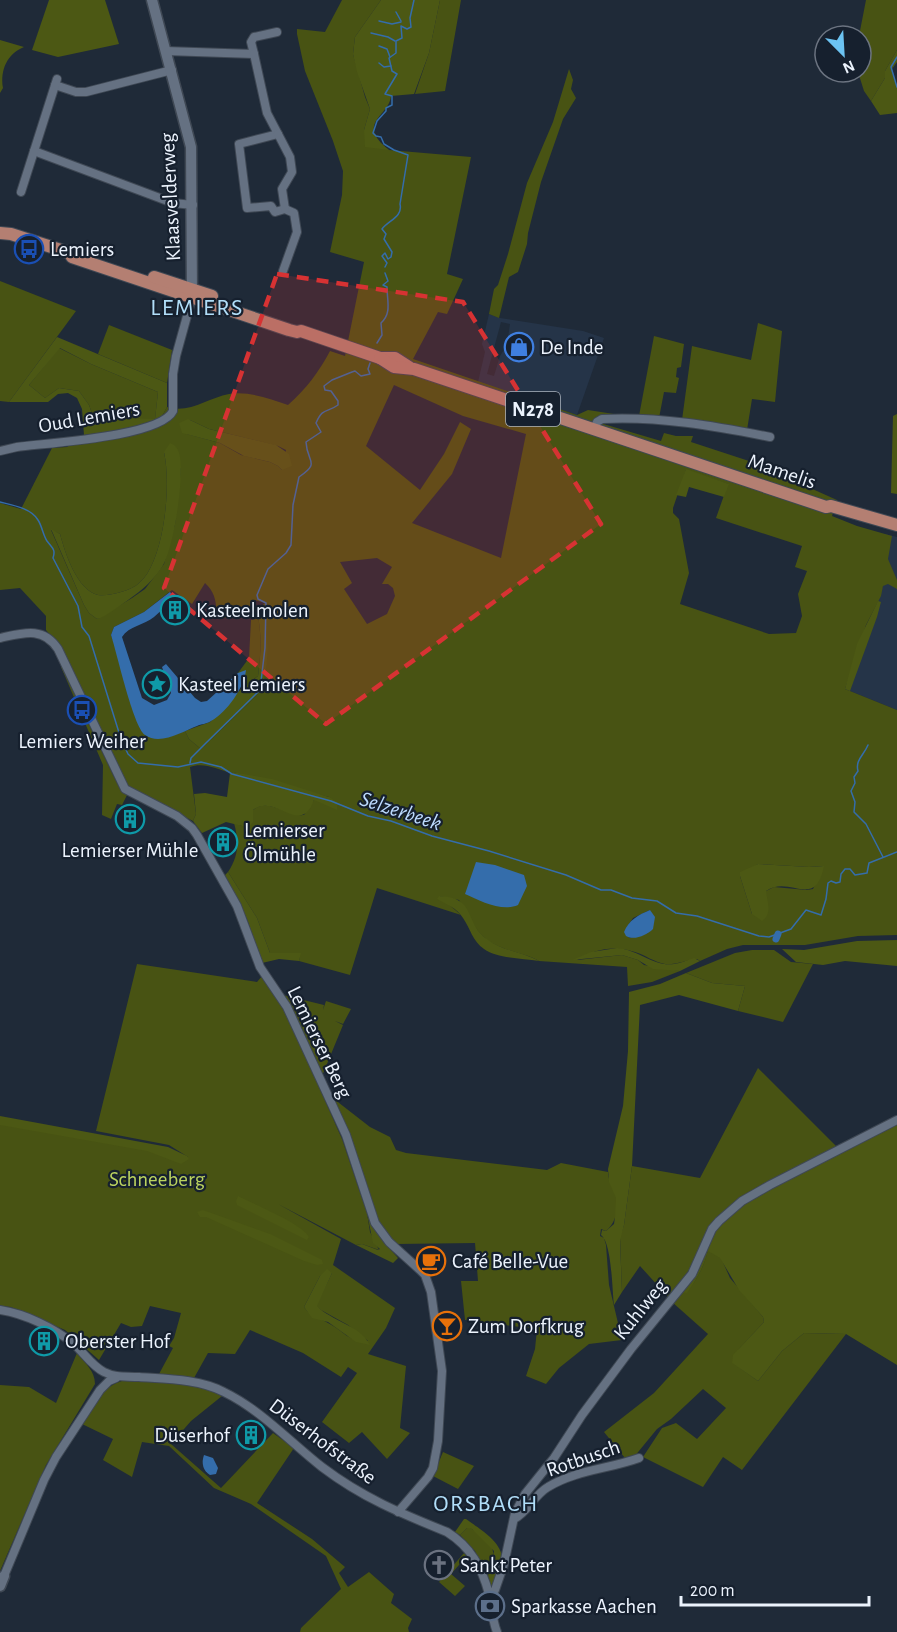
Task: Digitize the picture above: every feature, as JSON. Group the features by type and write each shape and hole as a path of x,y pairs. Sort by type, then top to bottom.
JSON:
{"main road":[{"name":"N278","path":"0,226 8,229 6,233 70,253 72,257 192,294 289,330 301,331 380,357 395,358 409,367 594,429"},
{"name":"Mamelis","path":"594,429 897,533"},
{"name":"Mamelis","path":"826,507 831,506 897,525"}],"street":[{"name":"Klaasvelderweg","path":"152,0 191,147 192,294"},
{"path":"277,32 254,37 251,42 267,113 290,157 292,172 282,189 285,208"},
{"path":"166,51 254,54"},
{"path":"21,192 56,82 76,92 86,92 172,70"},
{"path":"278,134 239,144 247,208 270,206 275,212 285,208"},
{"path":"34,151 173,203 193,204"},
{"path":"283,271 297,232 294,213 285,208"},
{"name":"Oud Lemiers","path":"0,451 129,433 171,416 176,356 192,294"},
{"path":"594,429 597,422 602,419 652,419 770,436"},
{"name":"Lemierser Berg","path":"0,638 37,633 50,639 124,789 177,816 197,835 237,906 260,967 287,1007 302,1039 346,1135 375,1223 389,1242 425,1275 432,1300 442,1371 438,1442 433,1468 428,1477 398,1512"},
{"name":"Kuhlweg","path":"489,1595 495,1590 504,1564 518,1506 525,1494 559,1451 582,1415 650,1324 692,1274 712,1229 742,1201 897,1120"},
{"name":"Düserhofstraße","path":"0,1310 12,1312 50,1328 75,1345 101,1370 116,1378 132,1377 194,1382 223,1391 245,1404 357,1492 447,1532 465,1545 474,1557 489,1595 497,1632"},
{"path":"101,1370 104,1385"},
{"path":"2,1581 52,1465 104,1385 116,1378"},
{"name":"Rotbusch","path":"514,1519 521,1516 535,1497 556,1482 639,1458"}],"highlighted area":[{"path":"277,274 463,302 601,524 326,724 164,588"}],"shaded area":[{"path":"489,314 500,318 583,331 604,338 577,415 478,382 485,352 482,344","holes":["501,322 510,324 507,345 500,356 494,376 487,374"]},
{"path":"885,534 897,537 897,710 845,689 883,586"}],"green space":[{"path":"49,0 105,0 119,44 58,57 32,50"},
{"path":"342,0 381,0 355,37 353,54 370,109 364,130 389,150 471,157 447,274 463,279 447,314 438,312 413,359 577,415 588,410 627,416 600,423 661,441 664,433 693,436 691,442 752,462 837,500 832,516 892,536 888,559 897,580 897,589 888,584 883,586 881,596 866,625 845,689 897,710 897,935 858,936 805,945 743,945 727,949 700,961 697,959 669,964 620,949 598,951 577,960 622,955 638,960 644,965 680,971 652,982 628,986 627,967 539,961 492,943 478,931 459,900 439,896 461,915 377,888 350,975 299,961 300,953 270,953 257,918 228,872 237,848 234,823 242,826 252,817 253,810 265,806 304,815 314,800 329,797 200,765 190,767 196,814 193,821 126,787 59,646 46,630 46,616 20,588 0,590 0,503 21,509 52,448 67,447 84,435 126,429 161,418 167,407 175,409 191,407 229,394 252,395 288,405 312,380 330,351 345,356 364,262 330,252 342,195 343,171 305,71 297,29 325,32","holes":["394,385 463,416 526,434 501,558 412,523 452,474 471,429 460,422 444,454 420,490 366,446","190,420 209,429 286,450 282,470 270,462 241,455 220,443 187,434","164,452 181,469 175,524 164,564 145,589 97,619 84,605 51,530 60,534 73,570 78,579 91,592 104,595 129,589 147,574 158,548 165,515 167,481","686,470 728,484 716,518 802,546 795,567 807,571 798,594 802,616 796,633 769,634 680,604 689,573 679,519 673,513","377,558 392,567 382,584 388,584 393,588 395,596 387,614 367,624 344,589 352,583 340,562","205,583 215,598 216,616 222,618 238,616 255,600 265,603 267,658 257,695 201,749 189,739 185,731 168,737 153,738 111,635 114,627 144,612 172,590 192,604","758,864 823,866 813,889 774,887 766,891 752,914 740,876","650,910 648,933 629,938 627,927 633,918"]},
{"path":"381,0 440,0 429,53 414,94 391,96 389,103 376,120 375,133 379,141 389,150 365,147 364,130 370,109 353,54 355,37"},
{"path":"440,0 461,0 445,91 415,94 429,53"},
{"path":"866,0 897,0 897,50 885,71 885,78 871,101 862,84 873,84 873,24 861,24"},
{"path":"0,40 24,47 13,54 6,63 2,81 3,88 0,93"},
{"path":"897,50 897,62 892,69 897,87 897,113 880,115 871,101 885,78 885,71"},
{"path":"569,69 573,80 571,89 576,98 563,119 541,182 518,272 509,277 499,318 489,314 494,289 498,285 508,254 527,183 553,122"},
{"path":"0,281 76,311 9,402 0,401"},
{"path":"758,323 782,331 775,402 752,399 747,430 682,420 692,346 751,360"},
{"path":"109,325 172,350 167,383 98,354"},
{"path":"654,336 684,344 681,367 677,368 676,377 679,378 676,393 664,392 659,418 639,416"},
{"path":"57,337 167,383 167,407 161,418 126,429 84,435 82,409 77,398 68,393 58,394 48,402 9,402","holes":["60,348 91,364 158,392 155,419 126,418 95,422 89,405 79,391 59,388 45,398 29,385"]},
{"path":"59,348 158,392 155,420 126,418 95,422 89,405 79,391 59,388 45,398 29,385"},
{"path":"897,414 897,494 891,493 893,416"},
{"path":"188,419 209,429 276,445 289,454 292,466 282,470 270,462 244,456 220,443 182,433 179,423"},
{"path":"170,443 176,446 180,454 181,481 174,530 166,558 153,579 133,597 97,619 84,605 51,529 60,534 73,570 78,579 91,592 98,595 110,595 136,586 147,574 153,562 162,532 167,481 164,452"},
{"path":"686,469 729,484 724,497 689,487 686,497 676,495"},
{"path":"878,601 881,602 877,617 850,691 845,689 857,644"},
{"path":"265,603 267,662 262,685 257,695 201,749 189,739 185,731 210,722 241,689 258,676 260,627 257,611"},
{"path":"257,611 260,627 258,676 241,689 245,680 238,673 249,658 251,620 256,619 254,613"},
{"path":"61,667 64,667 120,789 127,795 122,805 117,804 111,819 102,815 103,765"},
{"path":"230,773 272,779 329,797 337,802 337,810 314,800 308,811 302,815 262,806 253,810 253,822 250,826 226,822 202,833 193,821 196,814 194,794 205,793 227,797"},
{"path":"758,864 824,866 815,886 801,889 784,886 766,891 768,911 762,921 752,914 740,876 740,872"},
{"path":"228,872 257,918 270,953 301,953 299,961 279,959 262,963 247,919 225,875"},
{"path":"439,896 451,897 465,906 480,933 493,943 539,961 503,956 484,949 474,939 460,914 437,899"},
{"path":"897,940 897,966 845,961 823,965 796,962 782,949 804,950 857,941"},
{"path":"617,948 632,951 659,963 677,964 694,958 700,961 680,971 653,969 638,960 622,955 572,960 591,952"},
{"path":"774,950 791,962 813,964 783,1022 738,1011 745,986 712,983 686,973 735,953"},
{"name":"Schneeberg","path":"137,964 257,982 262,976 286,1012 342,1139 367,1213 370,1232 379,1250 362,1244 356,1245 278,1204 341,1239 333,1265 395,1308 386,1328 368,1354 406,1366 400,1428 410,1433 387,1459 362,1432 349,1443 322,1422 357,1373 348,1367 341,1377 303,1353 250,1330 235,1354 208,1353 194,1378 159,1374 173,1348 169,1346 174,1338 181,1313 150,1306 142,1326 131,1327 121,1323 99,1360 65,1330 11,1307 0,1306 0,1122 188,1157 169,1145 96,1131","holes":["332,1273 316,1306 348,1325 368,1341 351,1338 313,1316 304,1307 320,1276"]},
{"path":"686,973 712,983 745,986 738,1011 679,995 640,1005 632,1166 620,1241 622,1292 614,1305 609,1257 605,1240 601,1235 602,1230 606,1231 614,1224 615,1217 616,1198 609,1182 608,1169 623,1106 628,1051 629,992 660,984"},
{"path":"283,995 324,1005 323,1010 326,1001 351,1009 343,1024 335,1021 343,1025 322,1076 292,1009"},
{"path":"758,1068 838,1148 738,1201 669,1298 640,1266 622,1292 620,1237 624,1225 632,1166 700,1178"},
{"path":"334,1099 370,1127 390,1137 396,1150 406,1153 547,1170 561,1163 608,1172 616,1195 617,1210 612,1224 606,1231 601,1229 600,1236 604,1238 606,1245 609,1285 622,1340 589,1344 559,1368 546,1384 526,1376 535,1349 537,1329 465,1320 461,1281 478,1281 475,1243 396,1244 378,1222"},
{"path":"0,1116 168,1147 189,1159 181,1164 147,1151 0,1125"},
{"path":"897,1123 897,1365 846,1334 804,1333 782,1351 758,1381 732,1363 733,1355 764,1322 763,1317 739,1290 720,1258 708,1251 691,1288 687,1293 680,1292 708,1250 706,1247 714,1229 742,1203"},
{"path":"238,1196 288,1220 309,1237 307,1240 237,1205"},
{"path":"203,1210 270,1234 322,1260 323,1264 317,1265 304,1261 206,1217 200,1217 197,1212"},
{"path":"367,1213 382,1240 398,1258 393,1263 356,1245 362,1244 380,1249 373,1243"},
{"path":"708,1250 721,1258 730,1278 763,1317 764,1322 739,1349 733,1363 758,1381 782,1351 804,1333 846,1334 742,1470 723,1457 703,1487 643,1457 662,1428 676,1423 697,1439 726,1408 703,1389 657,1429 634,1457 625,1458 604,1432 654,1393 708,1334 672,1302 680,1292 687,1292 691,1287"},
{"path":"327,1269 332,1273 317,1306 353,1328 370,1345 356,1342 328,1322 312,1318 304,1307 320,1276"},
{"path":"77,1353 91,1371 95,1384 46,1465 0,1571 0,1385 29,1387 56,1403"},
{"path":"130,1379 204,1387 222,1396 191,1421 171,1444 221,1488 273,1433 294,1448 257,1503 312,1539 345,1567 339,1573 348,1587 369,1572 394,1594 391,1603 412,1619 408,1628 409,1632 300,1632 301,1628 341,1589 326,1556 251,1504 214,1488 169,1446 142,1442 132,1477 103,1460 113,1439 82,1424 96,1401 106,1390 120,1381"},
{"path":"443,1452 474,1466 458,1489 433,1476"},
{"path":"464,1519 495,1542 502,1555 500,1571 494,1585 489,1586 487,1578 494,1551 472,1529 467,1528 460,1535 455,1532"},
{"path":"468,1527 484,1537 492,1548 493,1561 487,1578 475,1551 460,1535"},
{"path":"464,1553 467,1556 451,1574 465,1586 455,1596 439,1582"}],"water":[{"path":"170,592 175,598 154,617 129,630 122,637 142,698 154,705 167,700 171,693 162,667 166,664 201,702 207,701 238,673 246,670 238,692 229,706 217,717 208,723 179,734 158,739 145,735 135,718 111,635 114,627 144,612"},
{"path":"476,862 495,865 524,875 527,886 518,905 498,906 465,894"},
{"path":"650,910 655,917 653,929 640,937 626,936 624,932 631,921"},
{"path":"204,1455 213,1458 218,1468 216,1474 210,1475 204,1469"}],"waterway":[{"path":"385,267 387,263 382,256 385,253 388,259 392,252 384,239 386,234 382,229 399,212 408,155 384,144 381,137 373,133 377,121 386,108 392,105 392,96 385,94 397,74 392,71 389,58 396,53 396,41 402,38 401,26 407,29 411,27 410,18 414,0"},
{"path":"396,12 401,21"},
{"path":"379,21 392,24 401,22"},
{"path":"371,33 395,41"},
{"path":"379,46 387,49 390,57"},
{"path":"897,57 891,67 897,87"},
{"path":"379,63 384,67 391,66"},
{"path":"377,343 382,335 381,323 388,311 387,287 383,285 388,281 385,273"},
{"path":"190,763 191,758 260,690 265,648 266,603 258,599 257,595 268,569 286,553 291,545 293,505 299,477 311,465 306,442 321,432 316,423 321,415 338,405 331,391 325,390 324,386 332,380 355,371 361,376 370,374 368,369 370,363"},
{"name":"Selzerbeek","path":"0,502 26,510 39,522 54,551 53,558 78,606 82,627 89,636 121,739 128,754 138,763 178,767 201,762 221,767 232,774 331,801 368,816 566,875 601,890 611,890 632,898 657,901 676,913 697,916 759,936 769,937 791,929 806,910 821,915 828,883 840,882 841,874 845,869 850,869 855,875 867,873 869,863 897,852"},
{"path":"868,745 859,761 858,771 854,777 855,783 851,791 855,802 854,812 866,824 883,857"},
{"name":"Selzerbeek","path":"776,939 778,934"}],"place":[{"name":"Lemiers","path":"29,249"},
{"name":"De Inde","path":"519,347"},
{"name":"Kasteelmolen","path":"175,610"},
{"name":"Kasteel Lemiers","path":"157,684"},
{"name":"Lemiers Weiher","path":"82,710"},
{"name":"Lemierser Mühle","path":"130,819"},
{"name":"Lemierser Ölmühle","path":"223,842"},
{"name":"Café Belle-Vue","path":"431,1261"},
{"name":"Zum Dorfkrug","path":"447,1326"},
{"name":"Oberster Hof","path":"44,1341"},
{"name":"Düserhof","path":"251,1435"},
{"name":"Sankt Peter","path":"439,1565"},
{"name":"Sparkasse Aachen","path":"490,1606"}],"district":[{"name":"LEMIERS","path":"197,307"},
{"name":"ORSBACH","path":"486,1503"}]}
